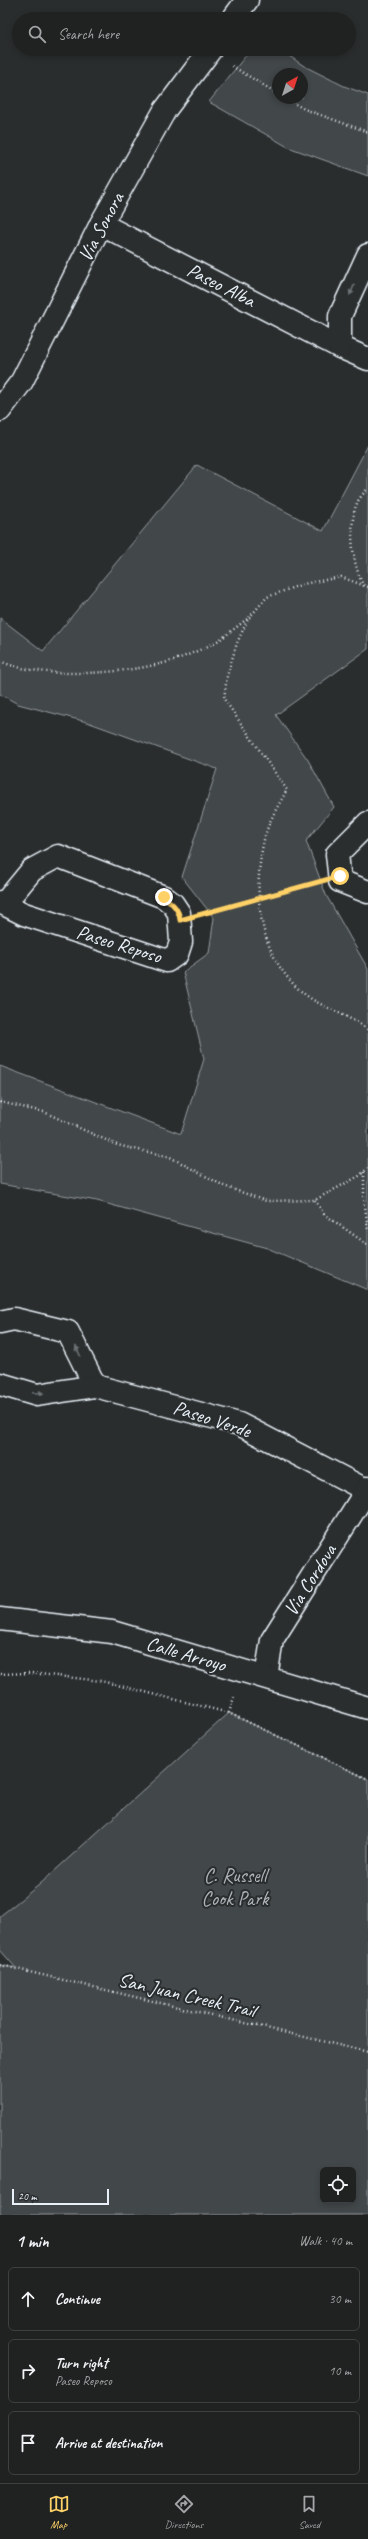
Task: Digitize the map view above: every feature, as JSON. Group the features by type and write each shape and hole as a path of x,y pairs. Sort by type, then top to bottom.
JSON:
{"street":[{"path":"238,12 247,0"},
{"name":"Via Sonora","path":"0,410 22,382 101,224 165,110 205,56"},
{"name":"Paseo Alba","path":"101,224 340,347 368,359"},
{"path":"340,347 340,316 368,255"},
{"path":"368,823 337,854 340,881 368,892"},
{"name":"Paseo Reposo","path":"58,856 164,897 173,904 179,913 181,942 177,954 167,961 24,914 2,903 32,870 58,856"},
{"path":"0,1322 14,1319 68,1332 95,1386"},
{"name":"Paseo Verde","path":"0,1384 37,1395 95,1386 239,1424 367,1489"},
{"name":"Via Cordova","path":"266,1677 272,1640 367,1489"},
{"name":"Calle Arroyo","path":"0,1619 112,1632 368,1708"}],"path":[{"path":"217,56 272,90"},
{"path":"295,104 304,109 368,132"},
{"path":"364,586 360,579 355,553 353,524 357,503 368,488"},
{"path":"0,661 12,666 44,671 78,673 130,669 171,661 212,645 248,618 267,597 303,584 342,577 368,587"},
{"path":"248,618 227,676 224,699 287,790 274,814 264,840 258,899 259,917 275,961 302,992 368,1030"},
{"path":"180,920 340,876"},
{"path":"0,1102 44,1112 117,1145 170,1157 224,1186 266,1201 315,1200 364,1172 368,1168"},
{"path":"364,1172 364,1198 368,1230"},
{"path":"315,1200 324,1214 368,1245"},
{"path":"0,1674 31,1673 101,1681 229,1713 368,1779"},
{"name":"San Juan Creek Trail","path":"0,1965 368,2052"}],"green space":[{"path":"245,56 289,56 304,66 308,68 344,86 368,95 368,176 288,147 209,102"},
{"path":"368,445 368,649 276,715 308,760 334,807 306,841 326,895 368,969 368,1290 267,1248 97,1201 0,1184 0,1066 181,1134 204,1059 183,972 209,953 214,918 182,877 217,769 87,722 18,704 0,694 0,618 43,651 197,465 323,531"},
{"name":"C. Russell Cook Park","path":"229,1713 368,1779 368,2215 0,2215 0,1965 16,1968 0,1950 0,1916 39,1885"}],"route":[{"path":"164,897 173,904 179,913 180,920 340,876"}]}
